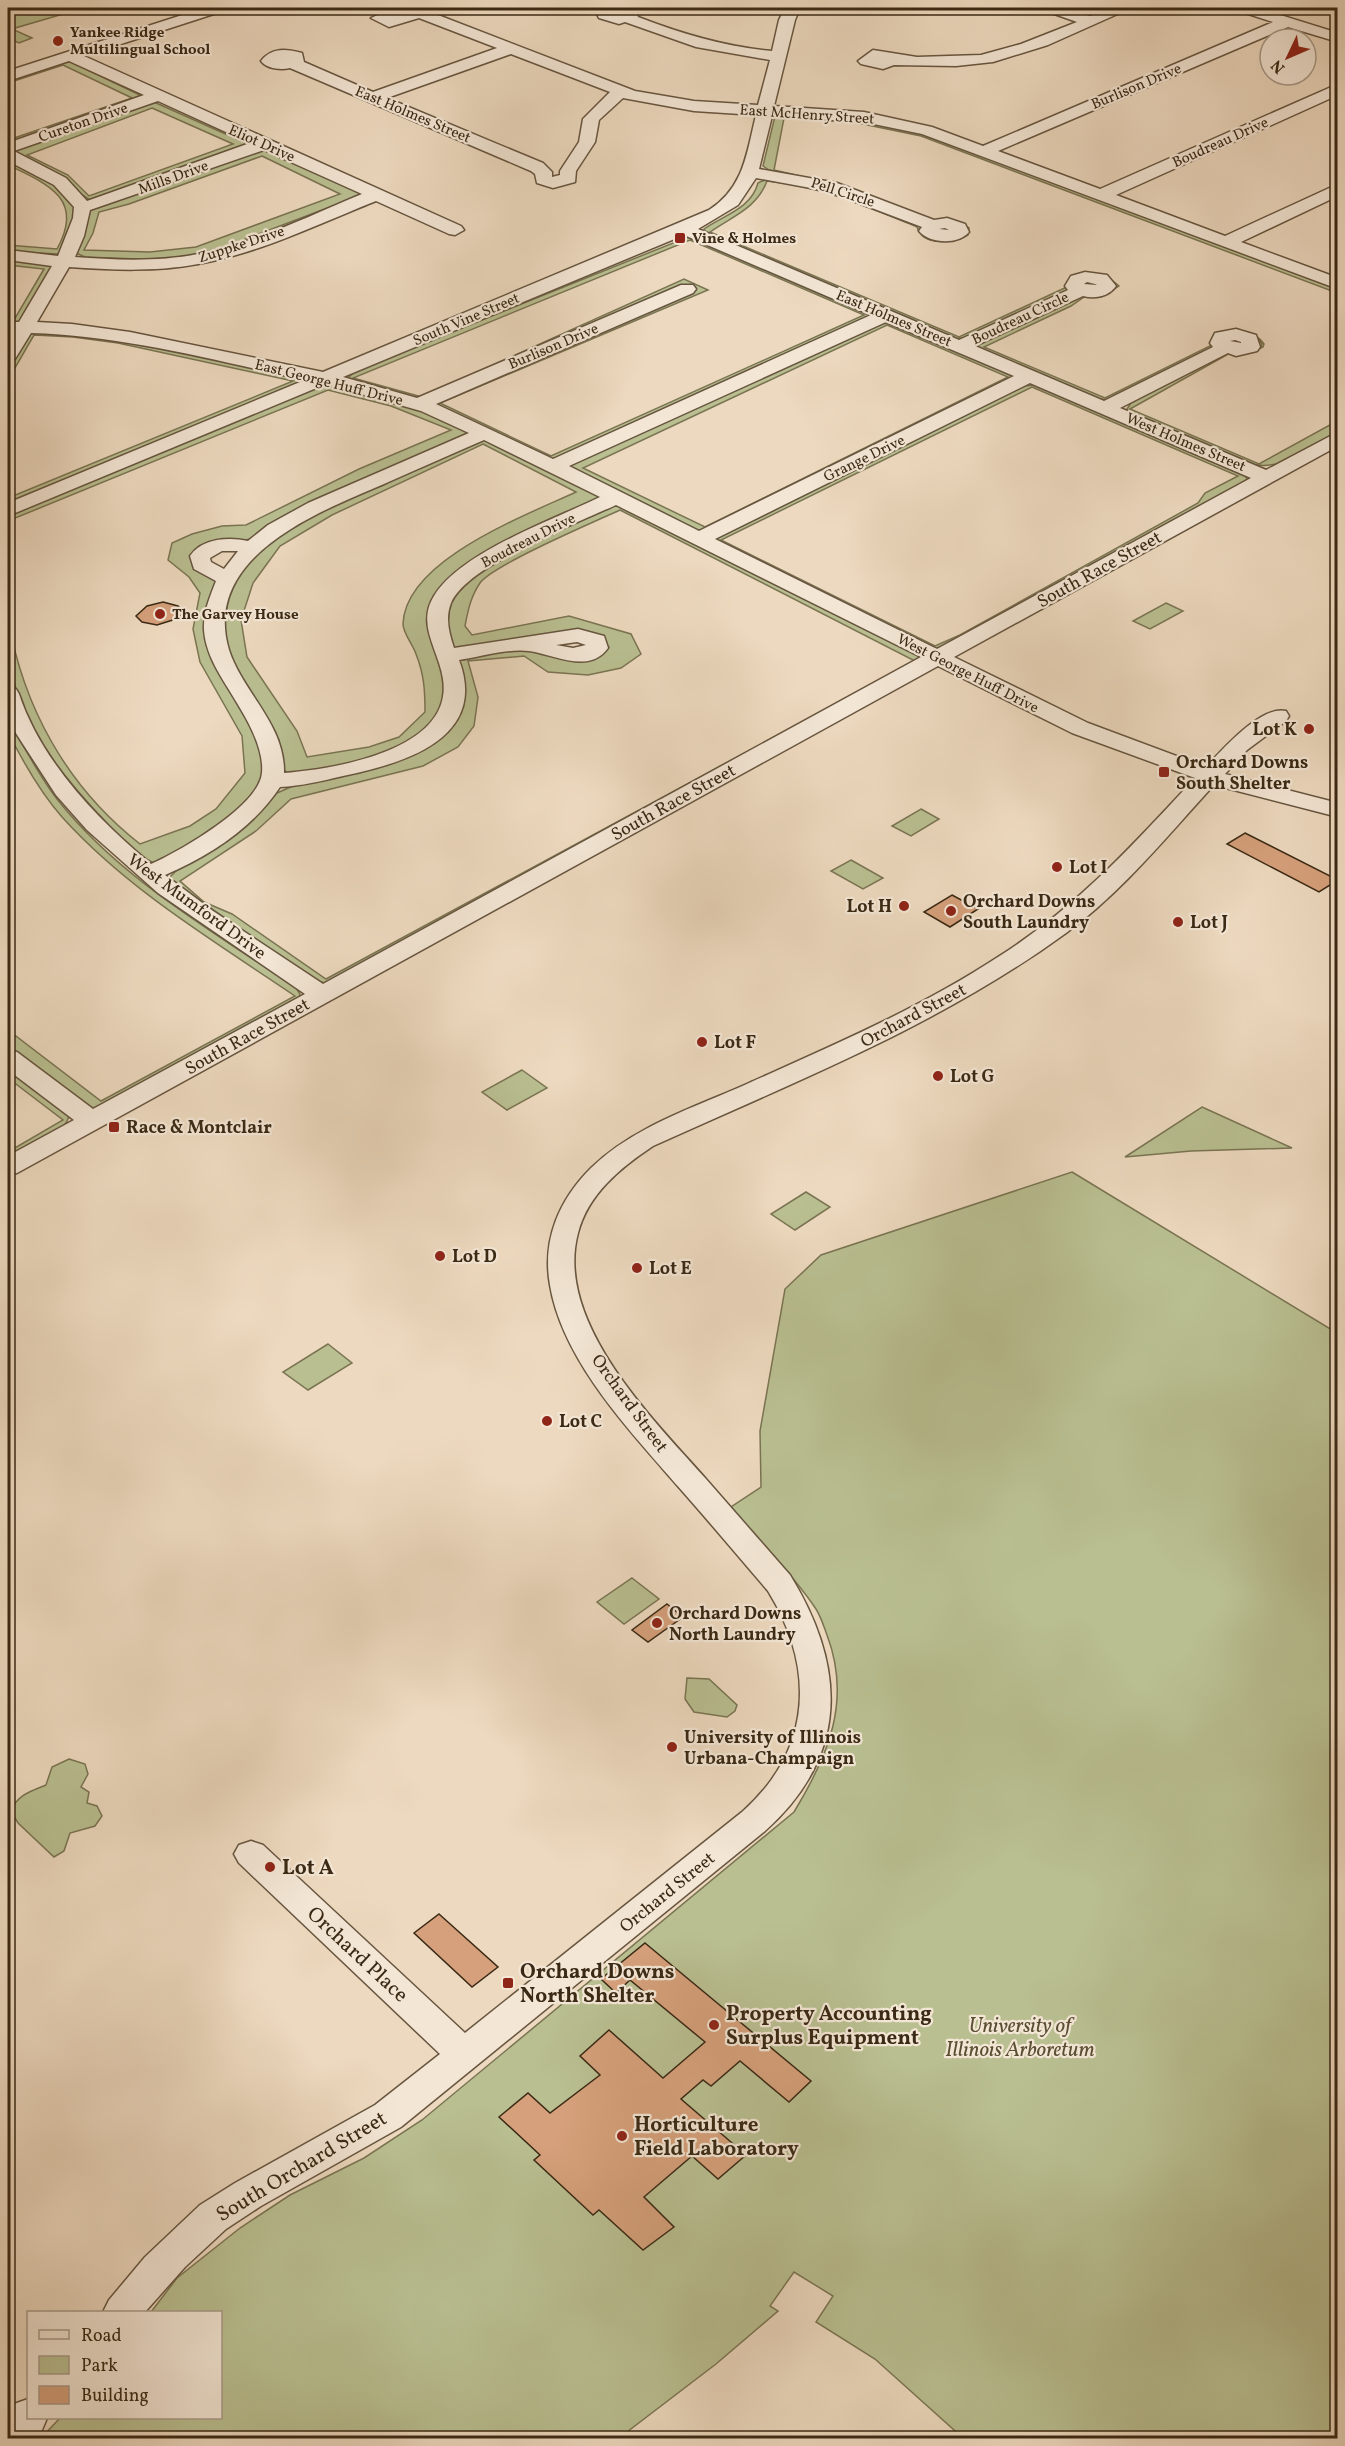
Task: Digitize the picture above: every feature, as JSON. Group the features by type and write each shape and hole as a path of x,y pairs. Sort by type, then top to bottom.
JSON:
{"street":[{"path":"8,76 218,8"},
{"name":"South Vine Street","path":"8,510 708,218 733,202 744,188 793,8"},
{"path":"1051,8 1090,21"},
{"path":"892,60 941,62 991,57 1022,48 1123,8"},
{"path":"1244,8 1338,38"},
{"name":"East McHenry Street","path":"410,9 621,92 694,106 840,114 889,121 926,130 1338,284"},
{"path":"628,18 703,46 736,53 779,56"},
{"name":"Burlison Drive","path":"984,151 1287,22"},
{"path":"373,97 510,49"},
{"name":"Eliot Drive","path":"70,56 454,230"},
{"name":"East Holmes Street","path":"294,64 532,165 572,164 587,142 591,119 610,99 621,92"},
{"name":"Boudreau Drive","path":"1102,195 1338,89"},
{"name":"Cureton Drive","path":"8,148 158,96"},
{"name":"Mills Drive","path":"82,207 109,200 264,144"},
{"path":"8,154 56,180 82,207 80,230 64,260 16,327 8,355"},
{"name":"Pell Circle","path":"750,172 831,186 932,225"},
{"path":"1226,242 1338,189"},
{"name":"Zuppke Drive","path":"8,255 64,260 157,263 201,258 235,248 376,195"},
{"name":"East Holmes Street","path":"684,229 1105,408"},
{"name":"Burlison Drive","path":"419,404 687,289"},
{"name":"Boudreau Circle","path":"960,346 1081,290"},
{"path":"553,466 886,315"},
{"name":"East George Huff Drive","path":"16,327 72,329 130,337 324,378 419,404 485,433 614,498"},
{"path":"1105,408 1225,348"},
{"name":"Grange Drive","path":"698,539 1030,376"},
{"name":"West Holmes Street","path":"1105,408 1266,477"},
{"path":"149,873 199,850 221,835 257,800 272,780 274,768 267,738 258,718 222,665 217,651 217,614 228,579 252,548 304,512 485,433"},
{"name":"South Race Street","path":"8,1167 1338,438"},
{"name":"Boudreau Drive","path":"272,780 293,780 369,764 391,758 422,742 445,719 452,701 455,686 449,655 439,634 436,621 438,609 456,582 487,559 614,498"},
{"name":"West George Huff Drive","path":"614,498 1080,728 1208,776 1296,802 1338,810"},
{"path":"228,579 201,565 200,556 208,549 222,545 238,544 252,548"},
{"path":"449,655 528,644"},
{"name":"West Mumford Drive","path":"9,704 51,774 78,808 123,854 179,897 324,995"},
{"name":"Orchard Street","path":"464,2054 764,1812 786,1789 797,1771 808,1745 814,1711 816,1682 813,1658 805,1628 791,1601 645,1429 599,1365 576,1321 563,1278 561,1254 570,1215 600,1174 622,1154 644,1140 890,1030 958,993 1059,927 1111,882 1239,745 1278,716"},
{"path":"8,1058 92,1120"},
{"name":"Orchard Place","path":"251,1854 464,2054"},
{"name":"South Orchard Street","path":"124,2311 162,2264 196,2230 227,2207 269,2182 366,2131 464,2054"},
{"path":"8,2436 27,2418"}],"green space":[{"path":"8,8 72,8 77,10 12,29 32,38 19,43 8,38"},
{"path":"71,62 142,96 8,144 8,140 132,98 63,65 8,83 8,79 59,63"},
{"path":"154,102 248,144 90,200 14,151","holes":["152,108 233,144 89,196 68,175 27,155"]},
{"path":"793,114 847,118 916,130 1337,289 1337,293 921,136 853,122 784,118 774,170 848,187 934,220 958,222 969,228 968,235 955,240 932,240 920,233 917,227 862,205 806,187 767,181 751,205 710,232 959,337 1069,286 1069,282 1075,278 1095,275 1108,278 1119,286 1107,294 1087,295 1071,306 984,347 1105,398 1210,346 1215,340 1221,336 1224,335 1220,337 1214,351 1128,393 1107,400 1090,397 978,348 980,344 1081,294 1108,291 1113,283 1093,276 1078,278 1072,283 1073,288 1033,310 976,334 951,339 707,234 704,229 743,205 758,183 772,179 792,180 840,193 923,227 928,236 933,238 955,238 964,234 966,230 957,224 929,220 842,187 769,170 763,166 775,116"},
{"path":"262,150 272,151 359,192 359,196 209,253 164,260 85,257 76,253 86,228 89,210","holes":["262,156 340,194 196,247 150,252 84,250 93,233 99,212 129,204"]},
{"path":"8,159 51,182 69,199 75,209 76,220 72,233 60,254 8,252 8,245 57,249 65,232 67,217 58,195 36,179 8,165"},
{"path":"688,237 871,316 559,459 549,459 420,399 348,378 355,371","holes":["690,240 864,315 551,456 440,403 708,290 684,279 422,397 353,378"]},
{"path":"8,258 54,266 20,322 8,324 8,320 14,320 44,269 8,265"},
{"path":"894,323 1015,377 713,529 695,532 575,474 568,465 877,324","holes":["887,325 1008,377 705,527 583,468"]},
{"path":"27,332 109,336 295,377 301,382 8,506 8,498 293,381 118,343 34,335 8,380 8,369"},
{"path":"1230,332 1252,334 1259,338 1264,344 1263,347 1250,353 1230,353 1130,409 1259,464 1337,421 1337,433 1283,462 1260,465 1248,463 1128,413 1127,409 1131,403 1222,353 1247,352 1260,348 1262,344 1254,337"},
{"path":"1034,385 1239,471 1247,478 1245,482 943,647 934,648 714,540 1025,386","holes":["1032,387 1238,476 1205,493 1198,503 960,635 935,646 721,540"]},
{"path":"320,386 358,390 396,401 469,430 469,435 262,537 206,547 218,586 211,620 262,734 266,777 247,807 158,864 143,857 123,840 57,766 43,745 21,702 13,679 7,650 8,618 15,651 37,714 70,771 91,797 114,822 140,844 190,826 216,809 245,773 242,736 200,662 193,629 200,593 189,577 168,560 172,543 192,534 222,526 246,525 359,469 451,430 391,406 328,390 8,521 8,516"},
{"path":"481,438 600,495 599,501 444,589 446,669 441,716 401,747 347,765 288,773 283,769 279,740 231,663 222,621 227,601 251,556 300,520","holes":["483,444 576,492 500,527 472,543 446,560 424,580 409,601 403,628 415,650 421,668 425,712 399,737 369,747 307,757 297,731 247,657 241,620 253,583 280,546 332,515"]},
{"path":"614,505 622,506 916,654 921,660 329,984 314,980 172,881 170,877 233,834 277,793 302,782 429,746 458,658 518,648 595,658 603,654 609,647 596,636 452,649 443,623 452,593 504,554","holes":["620,510 915,661 326,979 232,914 204,902 180,881 256,831 291,799 423,766 458,747 474,726 478,697 468,661 524,656 548,672 588,675 621,668 641,654 631,634 569,616 472,635 465,626 474,593 489,575 523,555"]},
{"path":"1166,603 1183,611 1150,629 1133,621"},
{"path":"8,722 57,799 109,854 169,902 296,988 300,994 299,998 106,1104 93,1108 84,1104 8,1048 8,1030 101,1101 295,996 143,891 88,843 62,817 39,787 8,732"},
{"path":"921,809 939,819 911,836 892,826"},
{"path":"851,860 883,878 863,889 831,871"},
{"path":"8,1067 69,1116 66,1124 52,1137 8,1160 8,1152 63,1120 8,1078"},
{"path":"522,1070 547,1088 507,1110 482,1092"},
{"path":"1202,1107 1292,1148 1191,1151 1125,1157"},
{"name":"University of Illinois Arboretum","path":"1072,1172 1337,1333 1337,2438 963,2438 875,2359 816,2322 833,2296 794,2272 770,2306 778,2311 716,2364 619,2438 41,2438 59,2419 222,2419 222,2311 152,2311 177,2278 240,2228 290,2195 364,2158 422,2120 794,1812 817,1770 833,1727 837,1705 834,1659 816,1609 786,1570 731,1507 761,1487 760,1431 785,1289 821,1255"},
{"path":"806,1192 830,1207 795,1230 771,1214"},
{"path":"328,1344 352,1363 308,1390 283,1372"},
{"path":"632,1578 659,1599 624,1624 597,1602"},
{"path":"687,1678 709,1679 737,1705 735,1711 727,1717 694,1712 685,1699"},
{"path":"69,1759 85,1764 88,1774 81,1787 89,1792 87,1803 97,1806 102,1816 95,1826 70,1833 64,1851 54,1857 18,1823 11,1811 21,1797 46,1785 52,1767"}],"building":[{"name":"The Garvey House","path":"163,602 178,606 184,612 179,618 157,625 142,622 136,616 147,606"},
{"path":"1245,833 1338,880 1319,892 1227,844"},
{"name":"Orchard Downs South Laundry","path":"952,895 978,909 950,927 924,912"},
{"name":"Orchard Downs North Laundry","path":"667,1604 683,1617 648,1642 632,1630"},
{"path":"439,1914 498,1967 472,1987 414,1933"},
{"name":"Horticulture Field Laboratory","path":"645,1943 811,2081 789,2102 740,2061 711,2086 703,2080 681,2099 746,2155 718,2179 692,2156 644,2197 674,2227 643,2250 599,2210 593,2215 534,2160 540,2155 499,2117 528,2093 550,2113 600,2075 580,2056 609,2030 663,2078 705,2042 630,1980 616,1993 601,1979"}],"place":[{"name":"Yankee Ridge Multilingual School","path":"58,41"},
{"name":"Vine & Holmes","path":"680,238"},
{"name":"The Garvey House","path":"160,614"},
{"name":"Lot K","path":"1309,729"},
{"name":"Orchard Downs South Shelter","path":"1164,772"},
{"name":"Lot I","path":"1057,867"},
{"name":"Lot H","path":"904,906"},
{"name":"Orchard Downs South Laundry","path":"951,911"},
{"name":"Lot J","path":"1178,922"},
{"name":"Lot F","path":"702,1042"},
{"name":"Lot G","path":"938,1076"},
{"name":"Race & Montclair","path":"114,1127"},
{"name":"Lot D","path":"440,1256"},
{"name":"Lot E","path":"637,1268"},
{"name":"Lot C","path":"547,1421"},
{"name":"Orchard Downs North Laundry","path":"657,1623"},
{"name":"University of Illinois Urbana-Champaign","path":"672,1747"},
{"name":"Lot A","path":"270,1867"},
{"name":"Orchard Downs North Shelter","path":"508,1983"},
{"name":"Property Accounting Surplus Equipment","path":"714,2025"},
{"name":"Horticulture Field Laboratory","path":"622,2136"}]}
